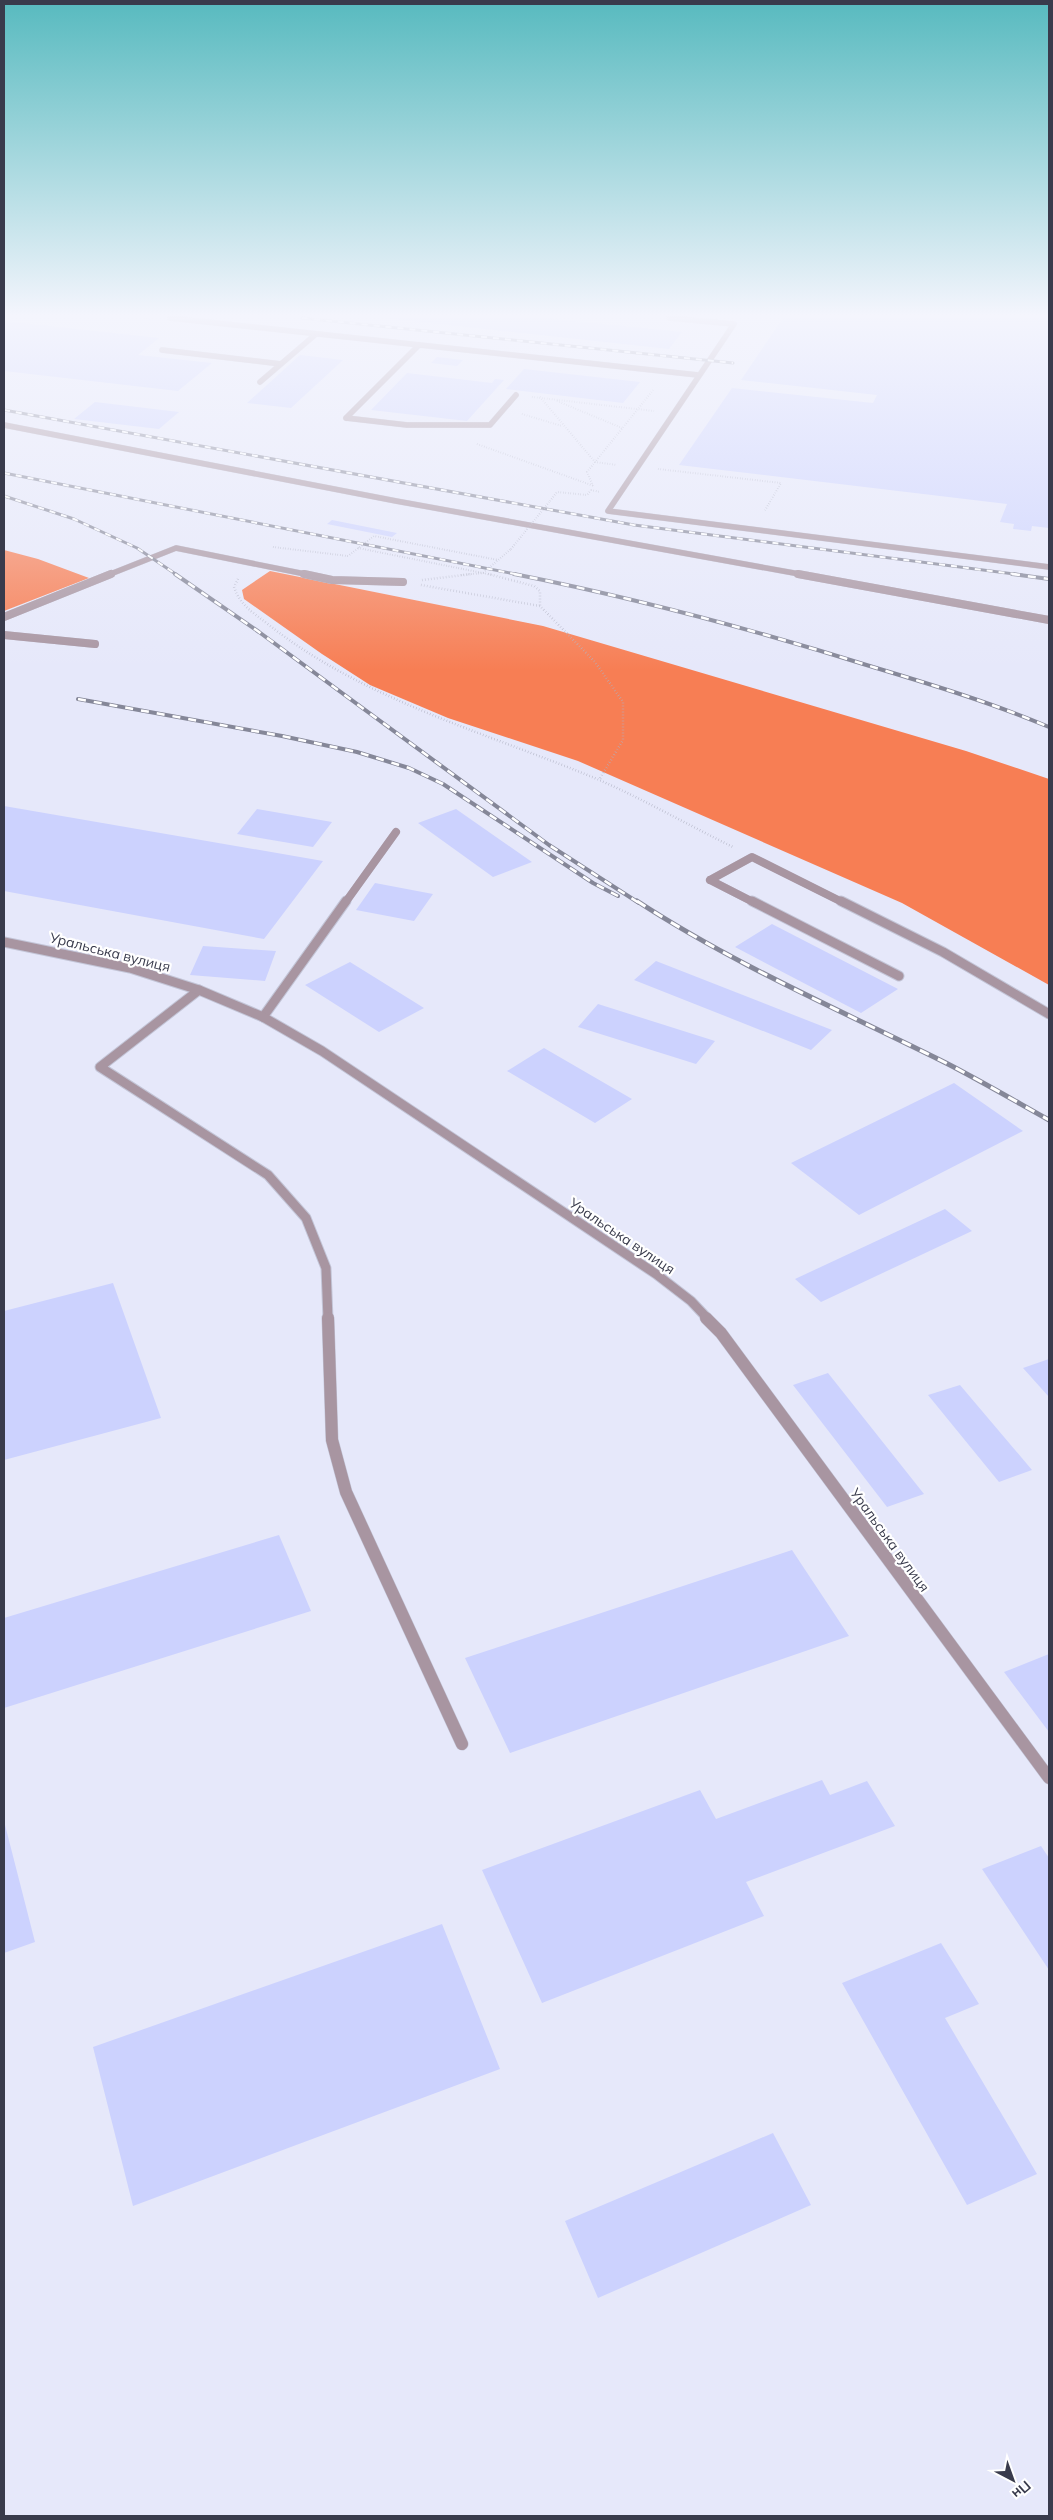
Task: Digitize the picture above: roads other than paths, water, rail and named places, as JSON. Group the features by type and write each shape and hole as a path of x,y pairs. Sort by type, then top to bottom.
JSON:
{"street":[{"path":"54,436 396,501 1049,620"},
{"path":"658,436 608,511 1049,567"},
{"path":"4,617 176,548 332,580 403,582"},
{"path":"4,634 95,644"},
{"path":"263,1017 396,832"},
{"path":"898,976 710,880 752,856 943,952 1049,1014"},
{"name":"Уральська вулиця","path":"4,942 130,968 199,990 263,1017 330,1056 656,1274 690,1301 721,1333 1049,1778"},
{"path":"199,990 100,1068 268,1176 306,1218 326,1268 332,1440 346,1492 462,1744"}],"railway":[{"path":"144,436 634,525 1022,575"},
{"path":"4,473 520,575"},
{"path":"4,496 74,519 137,548 177,575"},
{"path":"175,574 259,632 549,845 639,903"},
{"path":"514,574 650,604 784,640 962,695 1049,727"},
{"path":"1012,574 1049,579"},
{"path":"78,699 282,736 357,752 409,768 443,784 593,883 618,896"},
{"path":"637,901 750,967 946,1063 1049,1120"}]}
